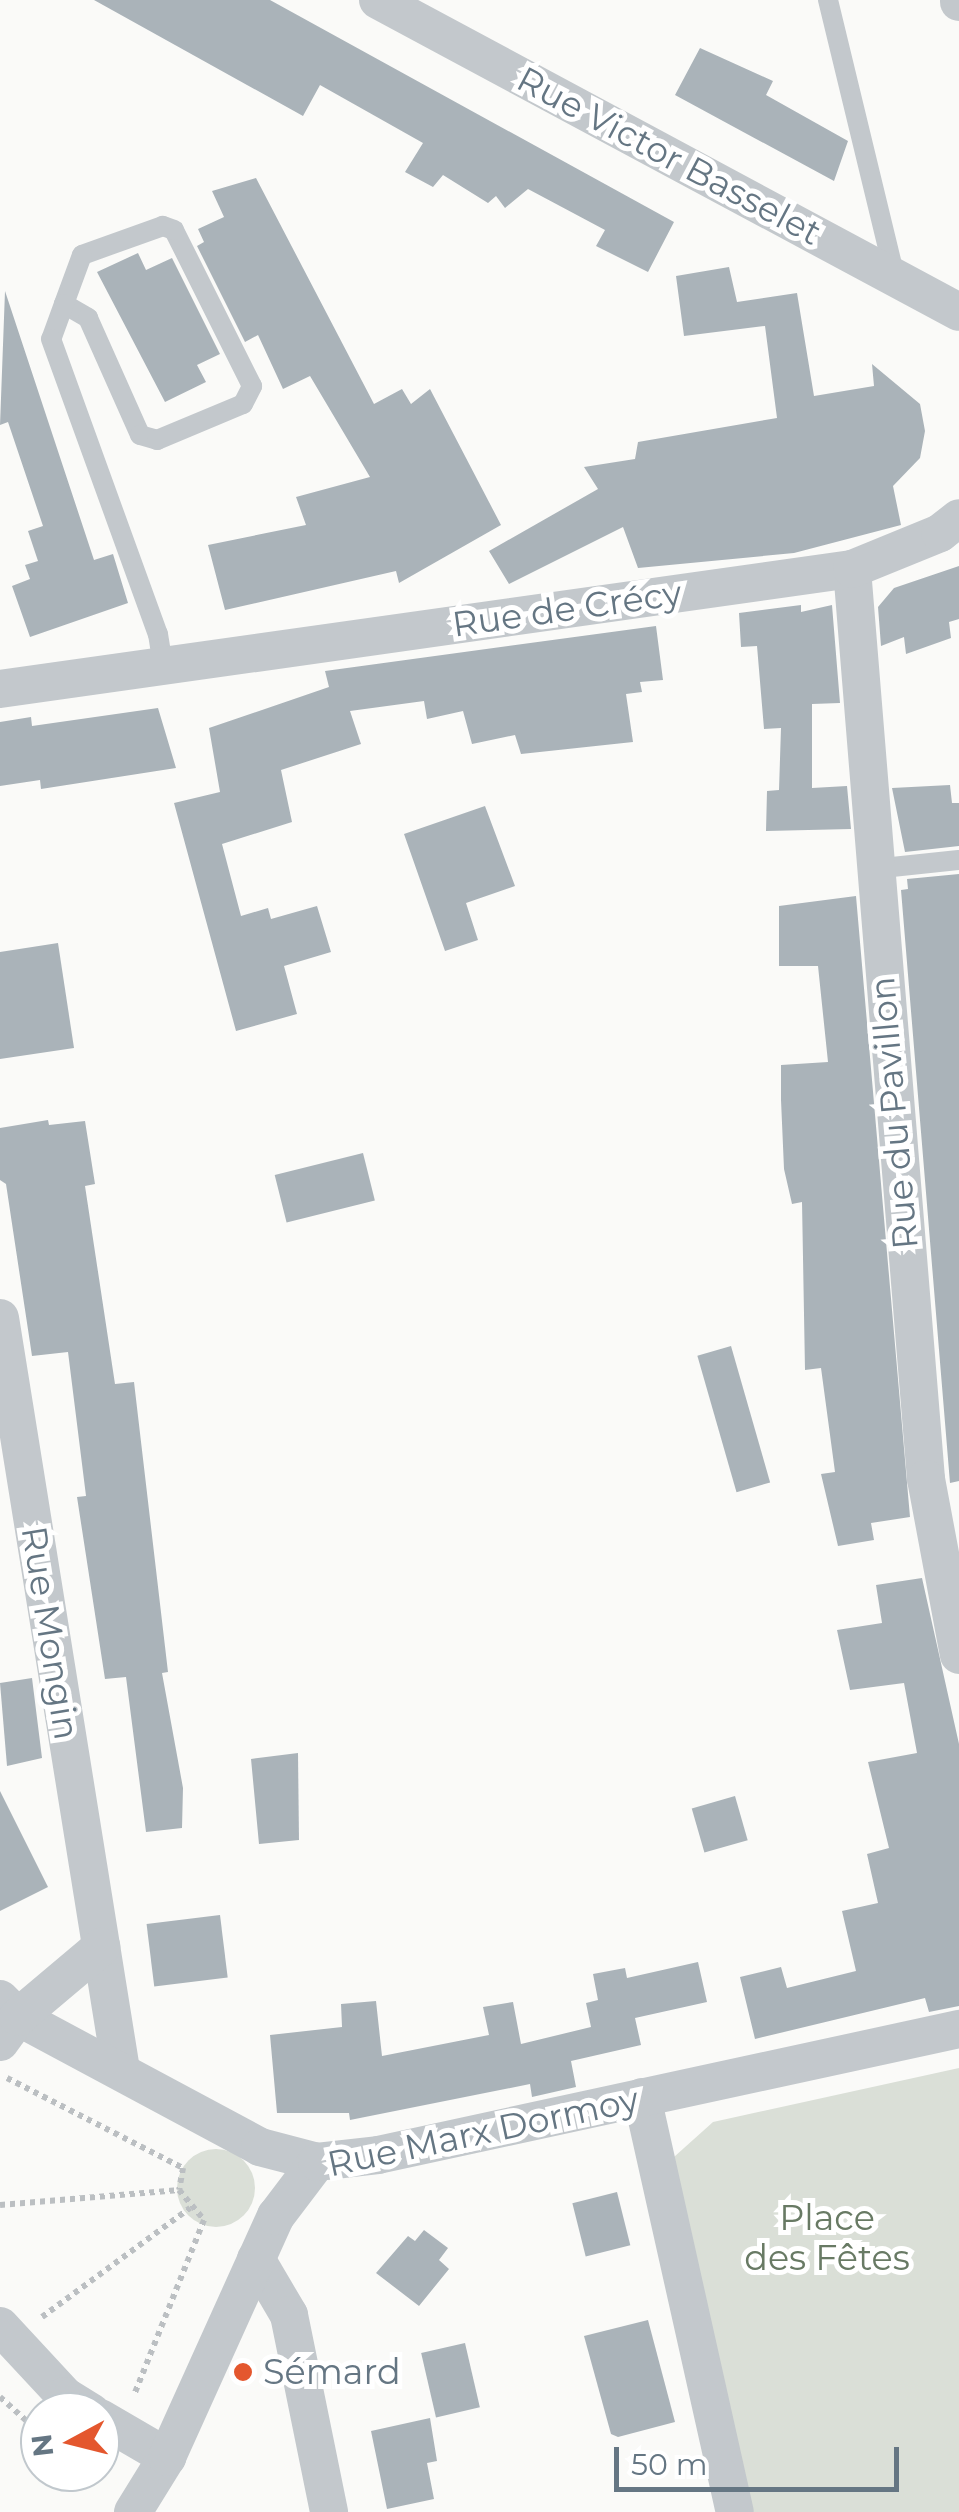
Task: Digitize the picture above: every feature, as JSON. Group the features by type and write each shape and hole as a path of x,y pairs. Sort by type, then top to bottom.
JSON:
{"street":[{"name":"Rue Victor Basselet","path":"378,0 959,312"},
{"name":"Rue de Crécy","path":"0,689 852,569 940,533 959,518"},
{"name":"Rue du Pavillon","path":"852,569 873,870 926,1479 959,1655"},
{"name":"Rue Mongin","path":"0,1318 121,2070"},
{"path":"101,1948 6,2019 121,2070 260,2147 317,2162"},
{"name":"Rue Marx Dormoy","path":"133,2512 166,2457 276,2216 317,2162 642,2098 959,2029"},
{"path":"642,2098 734,2512"},
{"path":"256,2259 289,2314 329,2512"},
{"path":"5,2333 61,2392"},
{"path":"120,2430 166,2457"}],"lane":[{"path":"828,0 895,278"},
{"path":"64,304 88,318 140,435 157,440 243,404 252,386 174,230 163,226 82,255 51,339 158,634 163,666"},
{"path":"873,870 959,860"}],"path":[{"path":"0,2074 183,2168 179,2190 190,2208 204,2220 118,2392"},
{"path":"0,2205 179,2190"},
{"path":"5,2333 190,2208"},
{"path":"0,2398 20,2416"}],"green space":[{"name":"Place des Fêtes","path":"959,2068 959,2512 753,2512 674,2157 713,2122"},
{"path":"216,2149 244,2160 255,2188 244,2216 216,2227 188,2216 177,2188 188,2160"}],"building":[{"path":"94,0 270,0 674,222 648,272 596,246 605,230 528,189 505,208 496,196 488,203 443,175 433,187 405,172 423,143 320,85 303,116"},
{"path":"700,48 773,81 766,95 848,141 834,181 675,95"},
{"path":"256,178 374,404 402,389 411,404 430,389 501,525 399,583 396,571 225,610 208,545 306,525 296,497 370,477 310,376 283,389 258,335 245,342 197,246 204,242 198,229 224,217 212,191"},
{"path":"138,253 146,270 172,258 220,354 197,365 206,382 165,402 97,272"},
{"path":"729,267 737,302 797,293 814,396 874,386 872,364 920,404 925,431 920,458 893,486 901,525 794,553 638,568 623,527 509,584 489,551 598,489 584,467 635,459 638,442 777,418 765,326 684,336 676,276"},
{"path":"5,291 94,560 113,554 128,603 30,637 12,586 30,579 25,565 38,561 28,531 43,526 8,422 0,425"},
{"path":"959,566 959,619 949,622 951,638 906,654 904,637 881,646 878,607 894,588"},
{"path":"801,605 801,612 832,605 840,703 812,704 812,788 847,786 851,829 766,831 767,791 779,790 781,728 764,729 757,646 741,647 739,613"},
{"path":"656,626 663,680 640,682 642,692 626,694 633,742 521,754 515,735 472,744 463,711 427,719 424,701 350,711 361,744 281,770 292,822 222,844 241,916 268,908 271,919 317,906 331,952 284,966 297,1014 236,1031 174,803 220,792 209,728 329,687 325,671"},
{"path":"158,708 176,768 41,789 40,780 0,786 0,722 31,717 32,726"},
{"path":"950,785 952,803 959,803 959,846 905,852 892,788"},
{"path":"485,806 515,886 466,903 478,940 445,951 404,834"},
{"path":"959,874 959,1481 950,1483 901,890 908,889 907,879"},
{"path":"856,896 910,1517 871,1523 874,1540 838,1546 821,1474 835,1472 821,1368 805,1370 802,1202 792,1204 784,1169 781,1100 781,1065 828,1062 818,966 779,966 779,906"},
{"path":"58,943 74,1048 0,1059 0,952"},
{"path":"48,1120 49,1125 85,1121 95,1184 85,1186 115,1384 134,1382 168,1672 162,1673 183,1788 182,1828 146,1832 126,1677 105,1679 77,1497 86,1496 68,1352 32,1356 6,1184 0,1180 0,1128"},
{"path":"363,1153 375,1201 287,1223 275,1175"},
{"path":"731,1346 770,1482 736,1492 697,1356"},
{"path":"922,1578 959,1744 959,2006 929,2012 925,1998 755,2039 740,1977 781,1967 787,1988 856,1971 842,1911 878,1903 867,1854 889,1848 868,1762 917,1753 904,1683 850,1690 837,1630 882,1623 876,1585"},
{"path":"32,1678 42,1758 7,1766 0,1683"},
{"path":"298,1753 299,1840 259,1844 251,1759"},
{"path":"0,1791 48,1887 0,1911"},
{"path":"735,1796 748,1840 704,1853 692,1808"},
{"path":"220,1915 228,1978 154,1987 147,1924"},
{"path":"698,1962 707,2002 635,2018 641,2045 571,2061 576,2087 532,2097 530,2084 350,2120 349,2113 277,2113 270,2035 342,2027 341,2004 376,2001 382,2056 489,2035 483,2007 513,2002 521,2044 591,2027 586,2003 598,2000 593,1974 625,1968 627,1978"},
{"path":"617,2192 630,2245 586,2256 572,2203"},
{"path":"424,2230 448,2248 439,2260 449,2269 419,2306 376,2273 408,2236 415,2241"},
{"path":"648,2320 675,2422 618,2437 611,2434 584,2336"},
{"path":"465,2343 480,2407 436,2417 421,2353"},
{"path":"430,2418 437,2461 427,2463 434,2499 387,2509 371,2431"}],"place":[{"name":"Sémard","path":"243,2372"}]}
